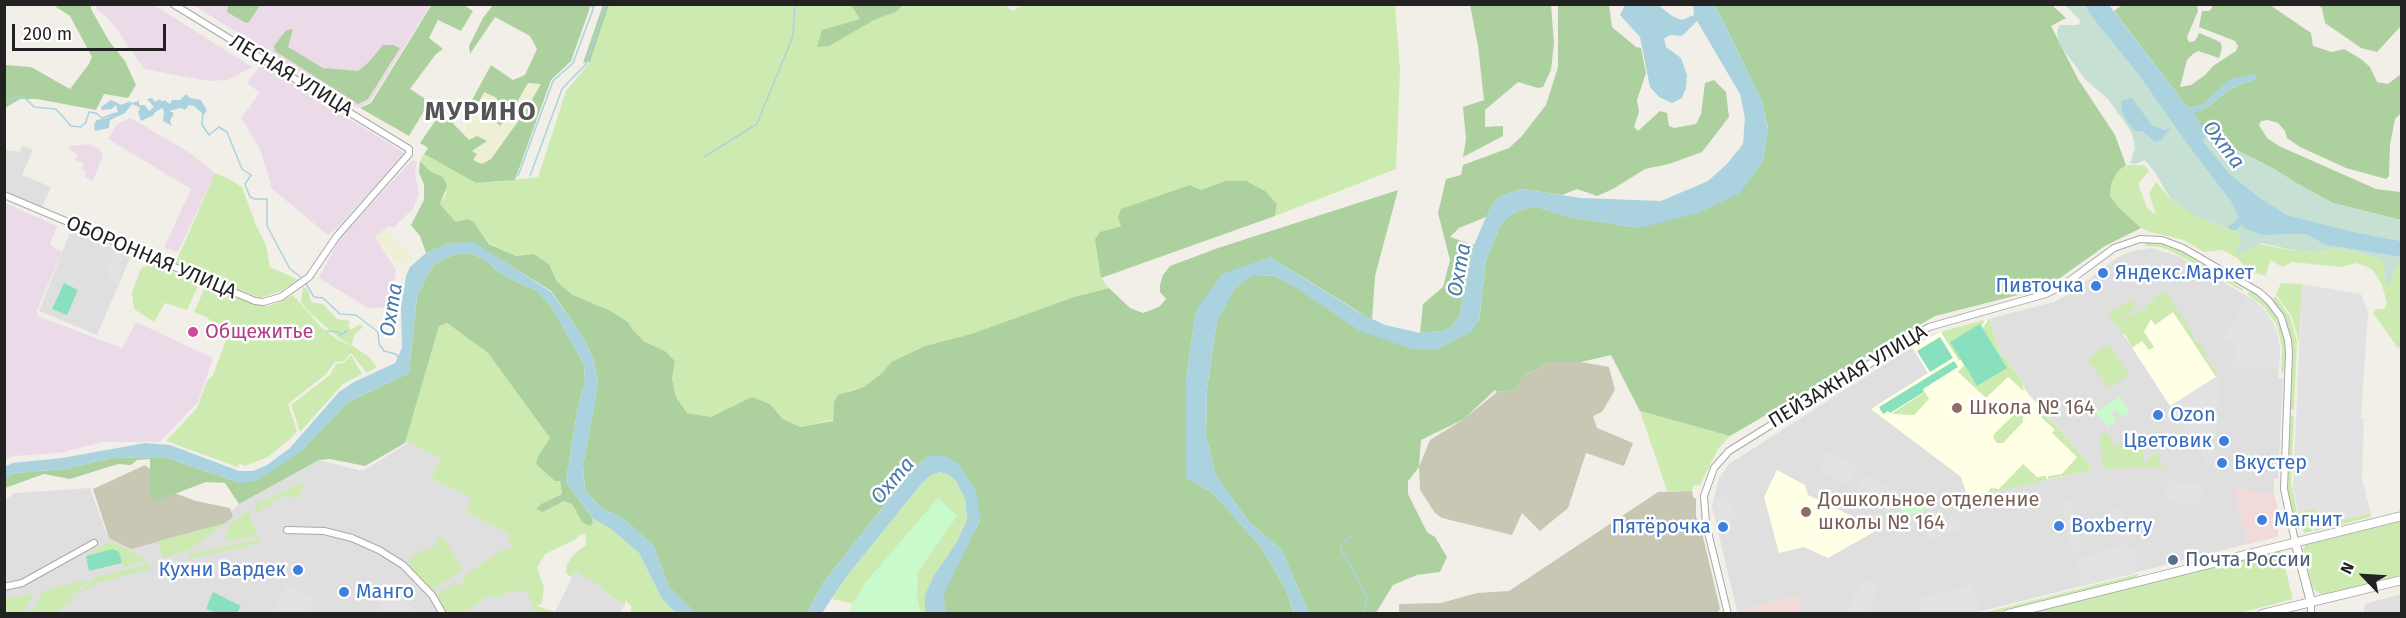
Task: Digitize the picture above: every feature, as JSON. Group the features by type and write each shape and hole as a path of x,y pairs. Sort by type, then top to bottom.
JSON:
{"street":[{"name":"ЛЕСНАЯ УЛИЦА","path":"173,4 409,149"},
{"name":"ОБОРОННАЯ УЛИЦА","path":"4,195 246,298 263,302 280,297 309,277 337,236 409,154 409,149"},
{"name":"ПЕЙЗАЖНАЯ УЛИЦА","path":"1728,614 1706,524 1704,496 1714,468 1729,451 1929,327 2046,294 2066,284 2114,248 2140,240 2162,240 2183,248 2259,292 2281,317 2289,352 2284,489 2295,541 2312,602"},
{"path":"2008,614 2402,516"},
{"path":"287,530 324,531 352,538 379,550 404,565 432,595 443,614"},
{"path":"4,587 22,583 94,543"},
{"path":"2262,614 2402,580"},
{"path":"2311,614 2312,602"}],"shaded area":[{"path":"95,5 154,5 252,67 228,80 208,81 144,69 115,27 105,15 98,11"},
{"path":"193,5 430,5 370,102 358,108"},
{"path":"2065,5 2085,5 2232,203 2240,218 2227,228 2195,216 2172,201 2145,160 2136,164 2130,163 2135,148 2132,133 2108,99 2086,80 2059,44 2057,33 2059,25 2078,25 2081,21","holes":["2132,99 2152,125 2166,130 2169,128 2156,142 2142,131"]},
{"path":"261,65 404,154 340,225 328,235 272,189 260,149 241,118 260,93 247,83"},
{"path":"528,83 541,84 524,113 491,159 481,164 473,160 471,152 486,141 469,140 462,134 484,92 498,98 493,108 522,92"},
{"path":"131,118 190,153 215,173 178,252 164,248 191,189 108,139 117,124"},
{"path":"2207,135 2276,170 2333,203 2401,220 2401,241 2287,215 2260,198 2230,174 2203,141"},
{"path":"89,144 99,149 103,155 93,181 85,177 86,172 82,170 84,164 75,160 78,154 69,150 70,146"},
{"path":"22,145 33,150 22,175 51,187 42,207 5,191 4,150 20,152"},
{"path":"412,160 417,162 415,172 419,193 413,209 393,228 389,226 375,237 396,270 391,304 387,307 368,308 319,278 340,238"},
{"path":"5,203 57,226 50,245 62,252 37,310 38,316 122,348 136,322 213,358 198,402 160,442 103,442 60,453 14,456 5,460"},
{"path":"2242,223 2263,235 2305,234 2326,245 2401,257 2401,266 2396,266 2391,283 2388,285 2385,283 2383,261 2376,257 2342,249 2302,252 2261,243 2240,254 2236,253 2241,241 2238,232 2235,231"},
{"path":"385,229 414,260 402,266 383,249 375,237"},
{"path":"71,230 131,256 97,335 39,311"},
{"path":"116,248 126,253 116,274 121,276 117,286 111,282 105,272"},
{"path":"2151,248 2178,256 2254,300 2268,314 2277,332 2280,348 2278,378 2283,378 2278,479 2274,479 2274,493 2259,494 2234,487 2248,544 1974,613 1803,613 1798,596 1737,611 1712,506 1719,478 1729,464 1929,336 2054,302 2071,293 2116,258 2132,251"},
{"path":"2302,284 2361,294 2368,312 2361,418 2364,418 2362,480 2371,513 2320,526 2314,508 2298,512 2293,487"},
{"path":"2247,296 2264,309 2275,326 2280,348 2279,369 2233,367 2236,346 2223,339"},
{"path":"2165,299 2216,377 2170,406 2120,329"},
{"name":"Школа № 164","path":"1990,319 1999,351 2022,380 2025,390 2091,466 2089,471 1968,498 1961,477 1871,409 1928,373 1912,347 1940,332"},
{"path":"1551,362 1581,362 1609,367 1615,390 1602,412 1593,416 1597,428 1633,443 1624,466 1586,453 1568,508 1540,531 1522,513 1512,535 1442,518 1435,513 1420,490 1419,467 1430,440 1464,419 1497,392 1515,390 1524,376"},
{"path":"2216,377 2220,379 2215,456 2209,466 2181,422 2188,418 2183,410 2176,415 2170,406"},
{"path":"409,442 440,458 431,479 473,498 465,512 511,534 521,589 530,594 534,607 555,612 575,571 604,588 603,591 625,605 621,611 624,614 5,614 5,500 15,493 90,488 106,533 126,543 159,537 188,549 239,504 319,460 363,471"},
{"path":"1827,451 1858,466 1849,485 1818,470"},
{"path":"145,465 163,481 164,489 196,501 230,508 233,517 224,524 131,549 109,538 93,489"},
{"name":"Дошкольное отделение школы № 164","path":"1777,470 1805,485 1808,495 1875,527 1874,532 1828,558 1804,547 1779,553 1764,497"},
{"path":"1863,475 1898,492 1888,512 1857,497 1859,492 1856,490"},
{"path":"2167,481 2202,483 2201,504 2166,502"},
{"path":"2234,487 2259,494 2274,493 2279,514 2278,537 2248,544"},
{"path":"1692,491 1696,499 1696,517 1700,524 1720,609 1717,613 1399,613 1399,604 1441,603 1477,593 1509,591 1658,492"},
{"path":"1726,496 1727,500 1731,499 1736,519 1718,524 1713,506 1716,503 1715,498"},
{"path":"2070,500 2082,551 2073,553 2061,502"},
{"path":"2123,507 2125,514 2121,516 2125,516 2130,535 2116,540 2107,512"},
{"path":"1958,517 1961,530 1928,539 1925,525"},
{"path":"2126,543 2129,548 2133,547 2137,562 2134,563 2130,550 2136,573 2082,586 2075,558"},
{"path":"1862,579 1878,586 1869,613 1846,613"},
{"path":"287,584 314,598 308,613 273,613"},
{"path":"394,584 415,613 382,613 377,606 392,590 390,587"},
{"path":"1973,584 1980,612 1921,613 1919,605 1923,603 1921,597"},
{"path":"2401,594 2401,613 2363,614 2365,604"},
{"path":"1799,596 1803,613 1738,613 1737,611"}],"green space":[{"path":"228,4 260,5 246,23 227,12"},
{"path":"432,4 464,5 473,11 461,31 438,20 429,38 443,49 436,54 410,89 424,98 424,111 409,136 360,108 371,103"},
{"path":"1024,4 1395,5 1400,69 1396,169 1275,216 1277,204 1226,181 1121,226 1100,232 1101,278 1109,288 1074,297 971,334 925,346 891,362 882,373 864,387 848,391 834,402 833,420 800,427 783,419 770,404 740,404 711,417 687,413 676,397 672,379 675,361 665,351 645,342 628,322 611,311 573,295 557,282 549,264 534,254 516,256 489,243 473,221 467,219 456,222 440,204 446,194 443,177 430,171 420,161 424,154 476,183 538,177 566,91 590,62 609,5 851,5 861,19 822,30 874,20 896,12 903,5 1005,5 1012,11"},
{"path":"53,5 91,5 109,41 125,61 136,85 128,98 104,94 96,110 37,99 20,99 5,108 5,65 31,67 70,89 89,64 92,57 70,16"},
{"path":"493,5 591,5 571,61 551,80 515,180 476,183 424,154 428,148 420,143 440,114 448,118 469,140 477,136 487,141 472,151 477,154 473,160 482,164 491,159 524,113 541,84 528,83 500,126 490,115 497,98 484,92 479,102 472,100 491,65 513,80 525,75 537,49 530,36 495,17 470,54 469,46 483,18"},
{"path":"603,5 609,5 590,62 583,63"},
{"path":"851,5 903,5 896,12 874,20 829,46 817,47 822,30 860,19"},
{"path":"1470,5 1551,5 1554,43 1551,70 1543,87 1538,88 1518,82 1485,110 1485,127 1503,126 1503,136 1463,157 1466,139 1463,107 1484,100 1478,46"},
{"path":"1558,5 1609,5 1612,27 1636,47 1641,48 1646,73 1637,100 1639,112 1634,127 1638,131 1660,111 1667,113 1669,126 1674,128 1696,124 1701,114 1705,83 1714,80 1726,92 1729,117 1702,152 1669,164 1645,169 1597,196 1577,189 1562,195 1521,189 1497,198 1486,217 1459,228 1450,237 1474,245 1459,317 1451,327 1442,331 1420,333 1423,304 1443,287 1450,260 1438,213 1446,179 1461,175 1463,165 1509,148 1521,137 1546,105 1558,67"},
{"path":"1715,5 2052,5 2066,18 2051,26 2078,79 2115,135 2126,165 2118,171 2111,184 2110,196 2118,207 2141,228 2105,246 2046,288 1935,316 1730,436 1640,411 1611,355 1581,362 1551,362 1524,376 1515,390 1497,392 1495,390 1464,419 1421,440 1419,467 1408,481 1408,494 1427,532 1435,537 1447,557 1440,572 1417,575 1393,585 1376,613 1309,613 1281,549 1249,522 1215,474 1206,435 1207,388 1217,321 1234,289 1253,275 1275,276 1412,349 1479,321 1486,260 1501,224 1513,213 1534,206 1569,217 1639,228 1763,161 1768,128 1762,101"},
{"path":"2122,5 2197,5 2198,11 2187,37 2189,42 2195,41 2199,33 2221,43 2222,48 2219,58 2198,51 2193,54 2187,60 2180,87 2191,85 2213,66 2236,51 2238,46 2235,41 2199,27 2202,11 2209,11 2212,5 2270,5 2311,33 2313,46 2332,52 2344,49 2361,59 2370,67 2377,82 2388,84 2401,74 2401,113 2395,119 2390,145 2389,176 2386,179 2346,168 2300,147 2287,138 2285,131 2278,123 2268,120 2261,121 2259,125 2267,138 2279,146 2376,189 2401,192 2401,220 2333,203 2276,170 2207,135 2193,113 2206,108 2232,88 2256,79 2231,79 2202,105 2188,108 2114,11"},
{"path":"2318,5 2401,5 2401,26 2377,52 2361,48 2325,23 2322,8"},
{"path":"293,29 288,47 323,68 358,71 383,45 400,48 368,99 358,104 275,51 274,46 283,34"},
{"path":"420,161 430,171 443,177 447,186 440,204 456,222 467,219 473,221 489,244 516,256 534,254 549,264 557,282 573,295 611,311 628,322 645,342 665,351 675,361 672,379 676,397 687,413 711,417 752,397 770,404 783,419 800,427 833,421 834,402 838,395 864,387 882,373 891,362 925,346 971,334 1074,297 1109,288 1130,308 1143,313 1159,307 1166,299 1160,292 1160,285 1163,275 1170,266 1218,248 1398,190 1375,276 1372,320 1270,257 1196,311 1186,378 1186,477 1214,494 1260,546 1286,589 1294,614 945,613 943,594 980,520 944,456 929,456 916,465 823,583 807,613 695,613 669,587 653,545 625,520 602,508 585,491 583,465 598,384 594,361 583,337 551,291 474,243 450,243 426,253 420,236 411,225 424,200 424,184 419,173"},
{"path":"2126,165 2144,165 2149,171 2138,184 2147,208 2156,215 2149,193 2156,182 2172,201 2195,216 2238,232 2241,241 2302,252 2342,249 2376,257 2383,261 2385,282 2391,283 2393,270 2396,265 2401,266 2401,347 2398,348 2373,313 2376,309 2384,309 2387,303 2382,285 2372,269 2357,263 2340,267 2292,262 2282,267 2271,260 2265,276 2250,271 2237,258 2223,250 2204,252 2184,240 2150,232 2141,228 2118,207 2110,196 2111,184 2118,171"},
{"path":"215,173 242,187 266,245 270,267 299,280 281,291 260,298 175,264"},
{"path":"1226,181 1246,181 1265,191 1277,204 1275,216 1101,278 1095,239 1100,232 1121,226 1118,217 1121,209 1190,185 1201,190"},
{"path":"2145,242 2175,247 2243,289 2242,291 2173,252 2160,247 2145,246"},
{"path":"471,253 516,282 536,290 551,306 584,364 585,383 578,406 566,481 592,518 593,523 590,526 582,522 572,504 564,501 543,512 536,509 541,504 562,494 560,481 555,481 536,464 538,456 550,438 488,353 447,323 439,326 405,443 365,466 330,459 319,460 239,504 225,483 206,482 156,501 150,494 150,459 137,460 131,465 118,464 70,479 44,474 5,488 4,478 15,473 65,469 111,458 164,457 241,483 299,453 348,402 409,373 417,296 433,265 455,254"},
{"path":"153,264 199,284 187,310 165,303 154,322 134,309 132,293 141,268"},
{"path":"64,283 78,290 67,315 52,309"},
{"path":"2281,283 2302,284 2299,342 2292,317 2276,294"},
{"path":"206,285 256,305 268,306 293,295 321,327 338,340 368,356 377,367 367,373 351,353 344,361 335,362 325,375 288,404 297,431 268,457 245,466 237,463 240,467 235,466 166,441 197,408 226,340 208,318 194,312"},
{"path":"303,286 308,290 311,302 323,304 337,319 350,321 348,326 351,330 360,324 363,327 354,335 352,345 340,339 310,313 301,302"},
{"path":"2251,291 2268,304 2281,323 2286,348 2284,373 2281,372 2282,348 2277,325 2265,308 2247,294"},
{"path":"2165,292 2172,300 2171,307 2177,312 2172,306 2173,302 2190,329 2185,327 2180,315 2184,328 2191,330 2194,335 2193,340 2200,343 2206,353 2207,361 2219,373 2215,375 2173,312 2155,325 2151,319 2143,334 2145,333 2154,347 2149,350 2142,341 2132,348 2126,336 2117,328 2126,319 2129,321 2127,318 2130,315 2133,314 2135,317 2135,313 2145,309 2152,300 2156,302 2154,299 2156,295 2162,296"},
{"path":"2276,296 2290,317 2297,342 2294,410 2289,408 2292,352 2290,334 2285,319 2272,300"},
{"path":"2132,300 2135,305 2134,309 2116,327 2108,313"},
{"path":"1990,319 1999,351 2022,380 2024,391 2008,377 1986,398 1958,372 1964,365 1977,386 2006,368 1982,329"},
{"path":"1985,320 1981,327 1980,325 1951,342 1961,359 1959,361 1941,332"},
{"path":"447,323 488,353 550,438 538,456 560,481 562,494 541,504 543,512 564,501 572,504 582,522 593,523 592,518 611,529 639,553 662,599 676,613 630,613 632,607 625,600 625,605 575,571 572,577 569,576 566,573 567,564 574,554 586,545 586,535 581,534 576,539 545,554 537,568 544,587 542,603 537,606 554,613 533,611 529,595 522,590 508,592 500,598 487,596 464,613 445,613 436,598 438,594 455,583 461,586 464,583 464,576 503,549 510,550 513,546 508,542 510,534 465,512 472,498 431,479 440,458 409,442 405,443 439,326"},
{"path":"1980,324 2007,368 1977,386 1950,342"},
{"path":"1940,337 1953,358 1930,372 1917,351"},
{"path":"2106,345 2111,347 2129,374 2110,388 2087,360"},
{"path":"351,355 362,374 343,384 300,432 291,405 330,375 336,364 344,363"},
{"path":"1954,361 1958,367 1923,389 1924,392 1890,413 1888,411 1883,414 1879,407"},
{"path":"1925,392 1929,399 1914,415 1891,414"},
{"path":"2120,396 2130,412 2122,417 2116,410 2111,413 2117,421 2108,427 2095,412"},
{"path":"2040,409 2091,466 2089,471 2048,479 2048,476 2062,474 2077,457 2052,433 2055,430 2038,414"},
{"path":"1640,411 1730,436 1718,449 1700,485 1694,485 1692,491 1667,491"},
{"path":"2017,412 2023,416 2023,422 2003,443 1997,443 1993,438 1994,434"},
{"path":"2290,416 2294,416 2291,483 2299,521 2295,525 2286,483"},
{"path":"2105,431 2112,439 2113,445 2119,445 2122,441 2145,440 2147,444 2143,445 2144,464 2156,452 2152,451 2154,448 2162,459 2158,462 2161,466 2165,464 2165,467 2106,469 2101,463 2104,455 2100,445 2102,443 2098,442"},
{"path":"2023,464 2037,477 2046,476 2047,480 1987,493 1991,488 1999,489"},
{"path":"939,472 947,474 956,481 965,499 967,519 957,542 934,575 925,595 925,613 884,613 874,608 832,599 847,576 922,483"},
{"path":"307,480 298,498 283,496 275,499 269,507 263,506 259,512 253,513 257,504"},
{"path":"1915,492 1934,507 1904,517 1899,503 1910,499"},
{"path":"938,498 957,516 918,572 917,597 921,613 848,613 864,584"},
{"path":"2314,508 2320,526 2371,513 2371,517 2314,531 2317,524 2315,518 2307,520 2313,531 2304,533 2298,512"},
{"path":"248,511 258,536 225,542 229,525"},
{"path":"2401,520 2401,575 2324,596 2313,589 2303,549 2307,543"},
{"path":"226,523 188,551 162,558 158,541"},
{"path":"442,537 464,569 432,590 409,567 409,563 412,557 423,549 425,552 439,543 437,539"},
{"path":"260,539 260,543 190,559 189,554"},
{"path":"109,541 149,560 123,567 119,552 113,549 86,556"},
{"path":"2280,548 2293,599 2239,613 2022,614"},
{"path":"113,549 119,552 122,563 89,571 86,556"},
{"path":"149,564 150,569 97,583 82,592 60,613 93,578"},
{"path":"2138,574 2137,578 1995,613 1983,613"},
{"path":"87,580 57,613 31,613 44,590"},
{"path":"213,592 241,606 237,613 216,613 206,609"},
{"path":"34,593 24,613 5,613 5,599"}],"water":[{"path":"1625,5 1658,5 1672,16 1682,20 1694,15 1693,5 1715,5 1762,101 1768,129 1763,161 1740,193 1699,213 1639,228 1568,217 1534,206 1513,213 1501,224 1486,260 1479,320 1471,332 1437,350 1412,349 1360,331 1275,276 1253,275 1235,289 1217,321 1207,388 1206,435 1215,474 1249,522 1281,549 1309,613 1294,613 1286,589 1260,546 1214,494 1186,477 1186,378 1196,310 1222,274 1270,257 1358,312 1385,325 1420,333 1442,331 1451,327 1459,317 1474,245 1497,198 1521,189 1581,198 1661,201 1708,181 1727,164 1743,144 1745,118 1740,94 1697,21 1682,36 1670,35 1664,39 1666,47 1681,58 1687,75 1686,88 1682,98 1672,103 1659,97 1650,87 1640,37 1620,15"},
{"path":"2085,5 2109,5 2188,108 2202,105 2231,79 2256,74 2256,79 2232,88 2206,108 2194,113 2207,135 2203,141 2230,174 2260,198 2287,215 2401,241 2401,257 2326,245 2305,234 2263,235 2246,229 2242,224 2235,231 2227,228 2239,218 2232,203"},
{"path":"186,94 190,98 201,100 207,110 204,115 194,106 189,105 185,110 181,108 169,111 174,113 170,121 172,126 163,121 162,108 141,121 139,107 132,104 125,113 110,120 109,128 95,131 94,124 97,120 118,112 116,105 112,109 102,110 101,107 111,100 122,105 139,101 139,105 145,105 149,111 154,107 147,99 152,98 155,102 160,99 170,104 172,100 180,100"},
{"path":"2132,98 2152,125 2165,130 2171,127 2161,140 2155,142 2142,131 2135,131 2127,121 2122,112 2121,101"},
{"path":"474,242 551,292 583,337 594,361 598,385 583,465 585,491 602,508 625,520 653,545 669,587 695,613 676,613 662,599 639,553 611,529 592,518 566,481 578,406 585,383 584,364 551,306 536,290 516,282 471,253 455,254 433,265 417,296 409,373 348,402 299,453 256,481 241,483 164,457 111,458 65,469 15,473 5,478 5,467 12,463 62,458 145,443 170,445 239,471 253,471 267,465 290,448 339,392 354,382 395,363 402,348 401,307 406,276 410,267 426,253 450,243"},
{"path":"929,456 944,456 958,463 976,491 980,520 944,594 945,613 925,613 925,595 934,575 957,542 967,519 965,499 956,481 947,474 939,472 922,483 847,576 822,613 807,613 823,583 916,465"}],"waterway":[{"path":"586,4 594,7"},
{"path":"518,176 553,81 573,63 595,4"},
{"path":"530,176 562,89 586,64 606,4"},
{"path":"704,157 757,124 793,36 795,4"},
{"path":"4,103 14,98 24,97 34,107 56,109 71,126 81,127 86,122 89,112 96,113 102,118 116,113"},
{"path":"121,106 130,102"},
{"path":"203,112 202,125 209,135 219,127 227,132 242,169 251,175 245,184 250,197 267,199 267,226 290,269 302,278"},
{"name":"Охта","path":"305,282 314,297 323,298 340,314 356,315 378,332 379,344 384,351 396,354 399,358"},
{"path":"327,331 339,332 340,335 347,331"},
{"path":"1353,535 1342,544 1341,551 1367,597 1364,614"}],"place":[{"name":"Яндекс.Маркет","path":"2103,273"},
{"name":"Пивточка","path":"2096,286"},
{"name":"Общежитье","path":"193,332"},
{"name":"Школа № 164","path":"1957,408"},
{"name":"Ozon","path":"2158,415"},
{"name":"Цветовик","path":"2224,441"},
{"name":"Вкустер","path":"2222,463"},
{"name":"Дошкольное отделение школы № 164","path":"1806,512"},
{"name":"Магнит","path":"2262,520"},
{"name":"Boxberry","path":"2059,526"},
{"name":"Пятёрочка","path":"1723,527"},
{"name":"Почта России","path":"2173,560"},
{"name":"Кухни Вардек","path":"298,570"},
{"name":"Манго","path":"344,592"}],"district":[{"name":"МУРИНО","path":"481,113"}]}
